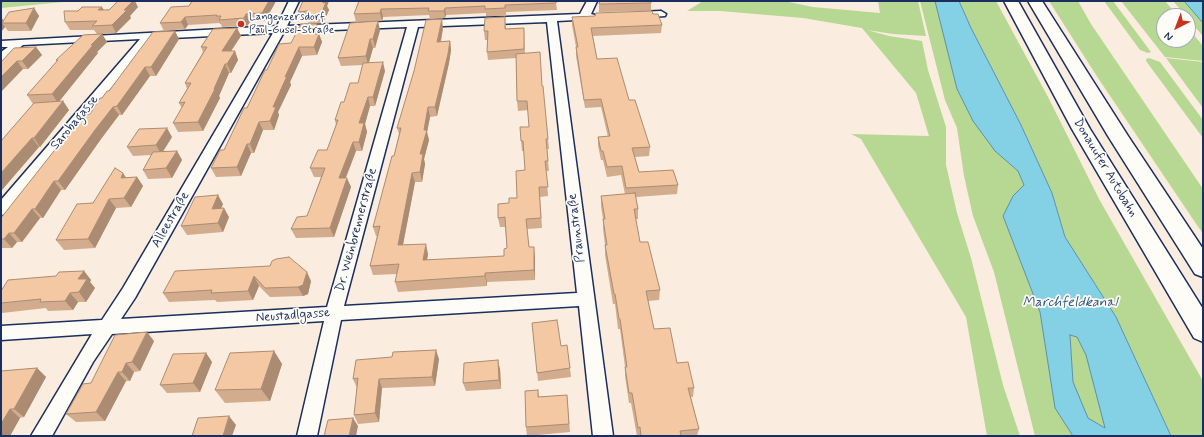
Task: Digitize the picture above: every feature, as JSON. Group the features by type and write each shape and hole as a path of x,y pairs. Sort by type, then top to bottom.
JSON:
{"highway":[{"name":"Donauufer Autobahn","path":"1011,1 1081,129 1203,331"},
{"path":"1035,1 1118,136 1203,268"}],"street":[{"name":"Alleestraße","path":"41,436 86,357 129,293 280,30 294,1"},
{"path":"584,17 592,1"},
{"path":"630,15 661,14"},
{"path":"1,44 280,30 599,17"},
{"name":"Praunstraße","path":"552,19 603,436"},
{"name":"Dr. Weinbrennerstraße","path":"307,436 334,313 413,25"},
{"name":"Sarobagasse","path":"1,210 149,36"},
{"path":"1,58 20,42"},
{"name":"Neustadlgasse","path":"1,333 586,299"}],"green space":[{"path":"1,1 74,1 1,8"},
{"path":"703,1 784,1 813,7 880,13 878,1 918,1 926,36 893,34 867,30 889,36 922,41 928,70 946,127 946,165 957,213 971,258 1003,385 1020,436 987,436 966,317 861,139 851,134 929,136 916,93 862,28 803,18 720,11 687,11"},
{"path":"920,1 935,1 944,33 995,151 1018,171 1024,185 1013,196 1003,216 1040,312 1055,408 1073,436 1035,436 994,272 973,216 964,176 957,128 945,100"},
{"path":"959,1 996,1 1048,97 1099,199 1203,381 1203,436 1171,436 1116,317 1065,237 1052,193 1021,125 971,28"},
{"path":"1049,1 1078,1 1091,24 1203,189 1203,234 1098,78"},
{"path":"1104,1 1113,1 1151,52 1148,53 1140,50"},
{"path":"1121,1 1165,1 1171,8 1156,8 1156,46"},
{"path":"1173,1 1184,1 1190,8 1179,8"},
{"path":"1196,15 1203,23 1203,36 1196,28"},
{"path":"1196,38 1203,46 1203,61 1165,57 1158,48 1196,48"},
{"path":"1149,58 1160,62 1203,120 1203,138 1146,61 1146,59"},
{"path":"1166,58 1203,62 1203,108"},
{"path":"1070,335 1077,337 1086,355 1106,428 1088,419 1073,382"}],"water":[{"name":"Marchfeldkanal","path":"935,1 959,1 971,28 1021,125 1052,193 1065,237 1116,317 1171,436 1073,436 1055,408 1040,312 1003,216 1013,196 1024,185 1018,171 995,151 973,121 957,89","holes":["1070,335 1077,337 1086,355 1105,428 1088,418 1073,382"]},
{"path":"1184,1 1203,1 1203,23 1196,15 1196,8 1190,8"}],"building":[{"path":"118,1 133,1 124,10 127,10 112,25 92,26 97,21 65,22 64,11 78,11 82,7 102,7 98,10 109,10"},
{"path":"192,1 269,1 262,13 246,14 244,18 219,20 221,16 216,16 217,15 185,17 181,22 160,23 171,7 189,6"},
{"path":"303,1 326,2 321,15 306,16 308,11 298,12"},
{"path":"359,1 556,1 556,3 505,5 505,8 485,9 485,6 445,8 444,11 428,11 429,8 381,9 380,13 354,14"},
{"path":"600,1 651,1 651,3 599,4"},
{"path":"34,8 26,23 2,23 9,12"},
{"path":"652,11 653,14 658,14 662,25 591,28 597,59 617,58 629,100 635,100 650,147 632,148 639,172 673,170 678,185 626,188 622,166 607,167 603,151 601,151 598,137 610,136 601,99 584,100 576,47 578,47 572,17 595,16 596,13"},
{"path":"505,17 505,29 524,28 524,49 487,52 488,31 484,31 485,18"},
{"path":"442,19 437,42 450,41 448,54 435,107 428,107 424,130 427,130 420,154 423,154 420,172 412,173 398,245 426,244 423,260 504,256 504,249 507,248 505,217 498,218 498,204 509,203 509,198 517,198 516,171 525,170 523,141 521,141 520,127 529,127 527,101 517,101 516,54 540,52 548,139 546,139 548,161 545,161 548,187 539,187 541,218 526,219 529,247 534,247 534,270 485,273 485,276 395,282 399,264 370,266 380,226 373,227 392,156 394,156 401,128 397,128 414,71 426,20"},
{"path":"378,21 373,39 370,39 366,56 338,58 350,23"},
{"path":"301,24 317,24 313,34 319,34 314,47 299,47 273,107 276,107 270,121 259,122 250,144 247,144 237,167 211,168 220,150 224,150 244,108 247,108 279,44 291,43"},
{"path":"237,28 222,51 235,51 227,64 225,64 215,89 198,122 173,123 185,102 179,103 191,83 185,83 207,47 201,47 213,29"},
{"path":"175,31 151,67 145,67 117,106 113,107 95,130 58,181 54,181 35,209 32,209 14,233 9,233 4,239 1,239 1,218 65,137 67,137 85,114 90,114 100,98 102,98 107,91 109,91 153,32"},
{"path":"102,34 91,45 93,45 52,94 27,95 58,60 56,60 83,35"},
{"path":"36,47 22,61 17,61 1,77 1,62 14,48"},
{"path":"383,62 373,97 368,97 359,123 364,123 359,142 353,142 339,178 347,178 330,228 291,229 297,217 307,216 325,168 310,168 318,150 327,150 338,120 335,120 341,102 344,102 350,83 358,83 363,63"},
{"path":"63,101 34,138 32,138 1,173 1,141 34,103"},
{"path":"167,128 156,145 127,147 139,129"},
{"path":"177,151 166,168 143,170 153,152"},
{"path":"115,168 123,173 121,178 137,177 124,198 109,199 88,239 56,240 77,204 93,203"},
{"path":"635,193 638,209 634,209 640,242 648,242 660,290 646,291 654,329 670,328 677,363 688,362 694,388 688,388 699,429 680,431 681,436 641,436 640,427 638,428 632,393 629,393 620,319 605,245 607,245 603,219 605,219 601,196"},
{"path":"218,195 212,209 224,208 218,223 181,226 195,197"},
{"path":"289,257 307,272 303,285 298,287 265,288 254,276 248,291 211,293 212,290 163,293 175,271 270,266 272,261 276,259"},
{"path":"84,271 78,279 87,279 79,292 70,293 65,301 40,302 41,299 1,303 1,291 8,280 56,276 59,272"},
{"path":"557,320 561,346 567,345 570,368 537,373 532,323"},
{"path":"147,332 132,362 126,363 122,372 118,372 96,412 66,414 83,384 91,383 115,335"},
{"path":"436,350 432,377 379,379 375,413 354,415 358,378 353,379 356,360 392,357 393,352"},
{"path":"274,351 261,389 215,390 230,353"},
{"path":"206,353 193,383 160,385 173,354"},
{"path":"498,360 499,380 463,383 464,363"},
{"path":"37,368 14,409 10,409 1,424 1,371"},
{"path":"538,390 538,397 567,395 569,424 526,427 525,391"},
{"path":"229,416 223,436 192,436 198,418"},
{"path":"353,418 349,436 324,436 328,420"}],"place":[{"name":"Langenzersdorf Paul-Gusel-Straße","path":"241,24"}]}
